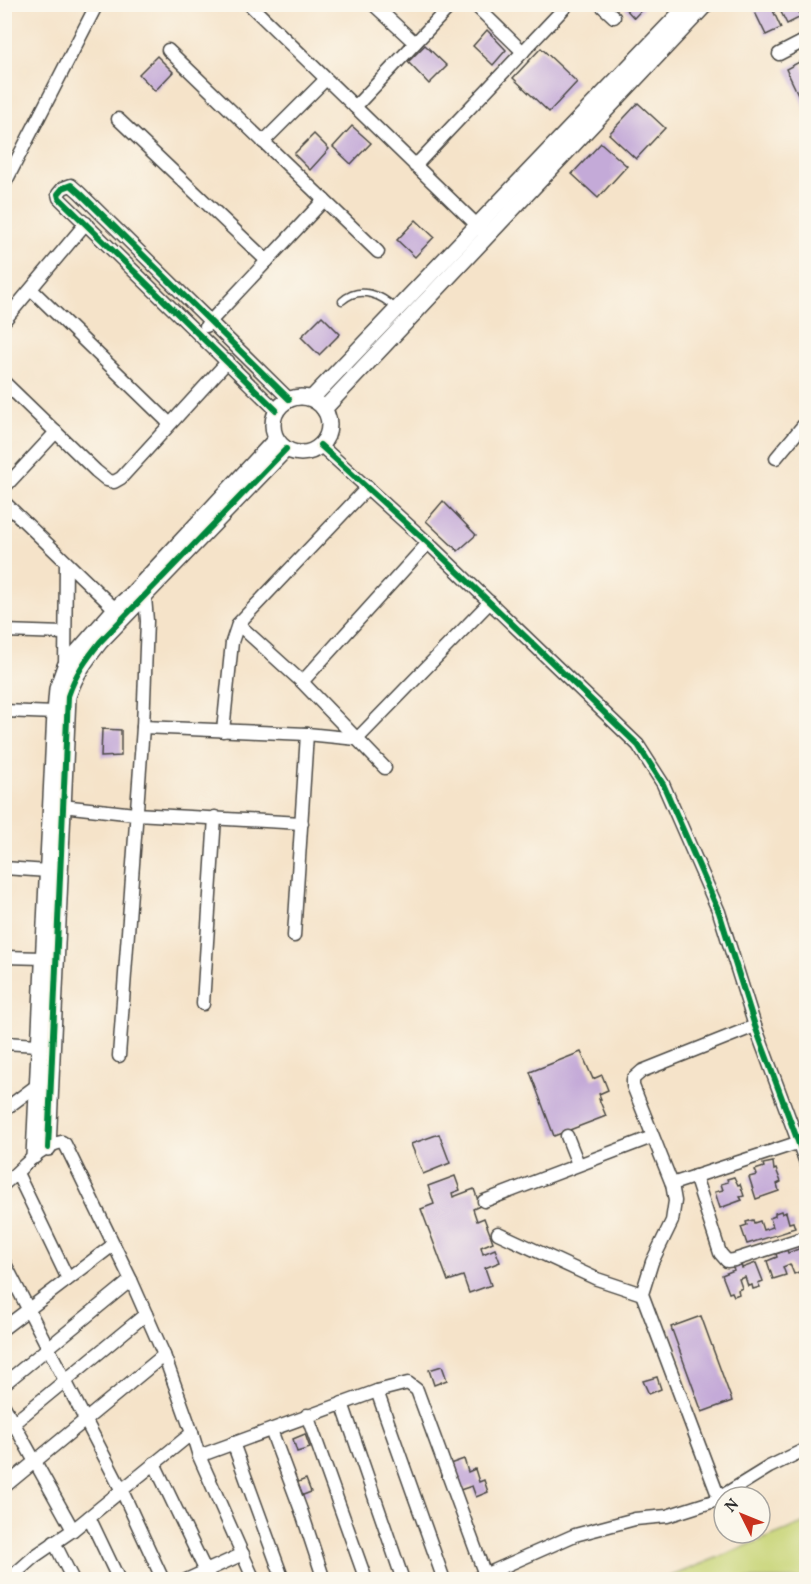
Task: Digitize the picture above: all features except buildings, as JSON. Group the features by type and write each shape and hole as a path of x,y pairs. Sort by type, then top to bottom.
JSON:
{"street":[{"path":"4,185 97,4"},
{"path":"249,4 483,230"},
{"path":"373,4 415,43"},
{"path":"355,107 452,4"},
{"path":"474,4 524,52"},
{"path":"416,166 568,4"},
{"path":"600,4 614,17"},
{"path":"324,409 483,230 630,75 689,4"},
{"path":"630,75 706,4"},
{"path":"779,54 807,40"},
{"path":"168,50 378,252"},
{"path":"263,142 326,79"},
{"path":"118,119 267,261"},
{"path":"276,410 59,198 60,191 67,185 71,185 80,193 290,399"},
{"path":"199,333 324,200"},
{"path":"4,321 86,223"},
{"path":"312,398 397,310 483,230"},
{"path":"32,290 169,423"},
{"path":"4,382 96,471 107,480 114,482 121,478 228,361"},
{"path":"312,398 324,409 329,426 325,440 307,453 293,452 281,444 272,424 276,410 290,399 312,398"},
{"path":"776,458 807,422"},
{"path":"4,488 56,432"},
{"path":"71,670 81,665 100,642 145,597 281,444"},
{"path":"48,1148 38,1045 57,689 115,609 281,444"},
{"path":"320,445 490,602 638,745 651,764 663,784 719,912 755,1026 807,1163"},
{"path":"223,730 232,642 238,624 368,487"},
{"path":"4,502 115,609"},
{"path":"302,682 428,543"},
{"path":"34,1156 43,1084 71,670 63,633 66,562"},
{"path":"118,1056 143,727 147,621 145,597"},
{"path":"357,739 490,602"},
{"path":"238,624 302,682 385,768"},
{"path":"4,630 63,633"},
{"path":"4,711 55,713"},
{"path":"143,727 307,734 357,739"},
{"path":"294,936 307,734"},
{"path":"62,806 135,814 302,823"},
{"path":"204,1004 215,818"},
{"path":"4,868 48,871"},
{"path":"4,957 43,958"},
{"path":"714,1485 642,1294 652,1262 672,1221 675,1201 672,1184 633,1086 633,1079 637,1074 755,1026"},
{"path":"4,1043 38,1045"},
{"path":"4,1110 43,1084"},
{"path":"567,1136 578,1164"},
{"path":"484,1201 652,1137"},
{"path":"4,1184 34,1156 48,1148 62,1142 68,1148 164,1355 199,1456 254,1580"},
{"path":"672,1184 800,1142"},
{"path":"17,1173 68,1279"},
{"path":"694,1176 720,1253 727,1261 807,1237"},
{"path":"498,1233 597,1279 642,1294"},
{"path":"4,1328 113,1245"},
{"path":"4,1262 50,1347 122,1491 163,1580"},
{"path":"4,1384 131,1280"},
{"path":"9,1427 146,1314"},
{"path":"4,1487 164,1355"},
{"path":"199,1456 377,1391 403,1383 414,1385 479,1577 575,1535 635,1519 693,1509 712,1501"},
{"path":"377,1391 444,1580"},
{"path":"342,1403 403,1580"},
{"path":"4,1406 9,1427 35,1463 73,1530"},
{"path":"307,1415 366,1580"},
{"path":"271,1430 324,1580"},
{"path":"4,1566 9,1579 122,1491 192,1432"},
{"path":"233,1443 283,1580"},
{"path":"740,1485 769,1467 807,1449"},
{"path":"154,1463 208,1575"},
{"path":"89,1517 119,1580"},
{"path":"54,1542 73,1580"},
{"path":"186,1580 208,1575 243,1554"}],"lane":[{"path":"342,301 354,295 374,293 397,310"}],"green space":[{"path":"806,1522 806,1579 664,1579 749,1545 772,1545 772,1536"}],"cycle path":[{"path":"276,410 59,198 58,194 63,188 71,185 80,193 289,399"},
{"path":"320,445 428,543 638,745 663,784 719,912 755,1026 806,1163"},
{"path":"48,1148 68,696 81,668 100,642 286,449"}]}
